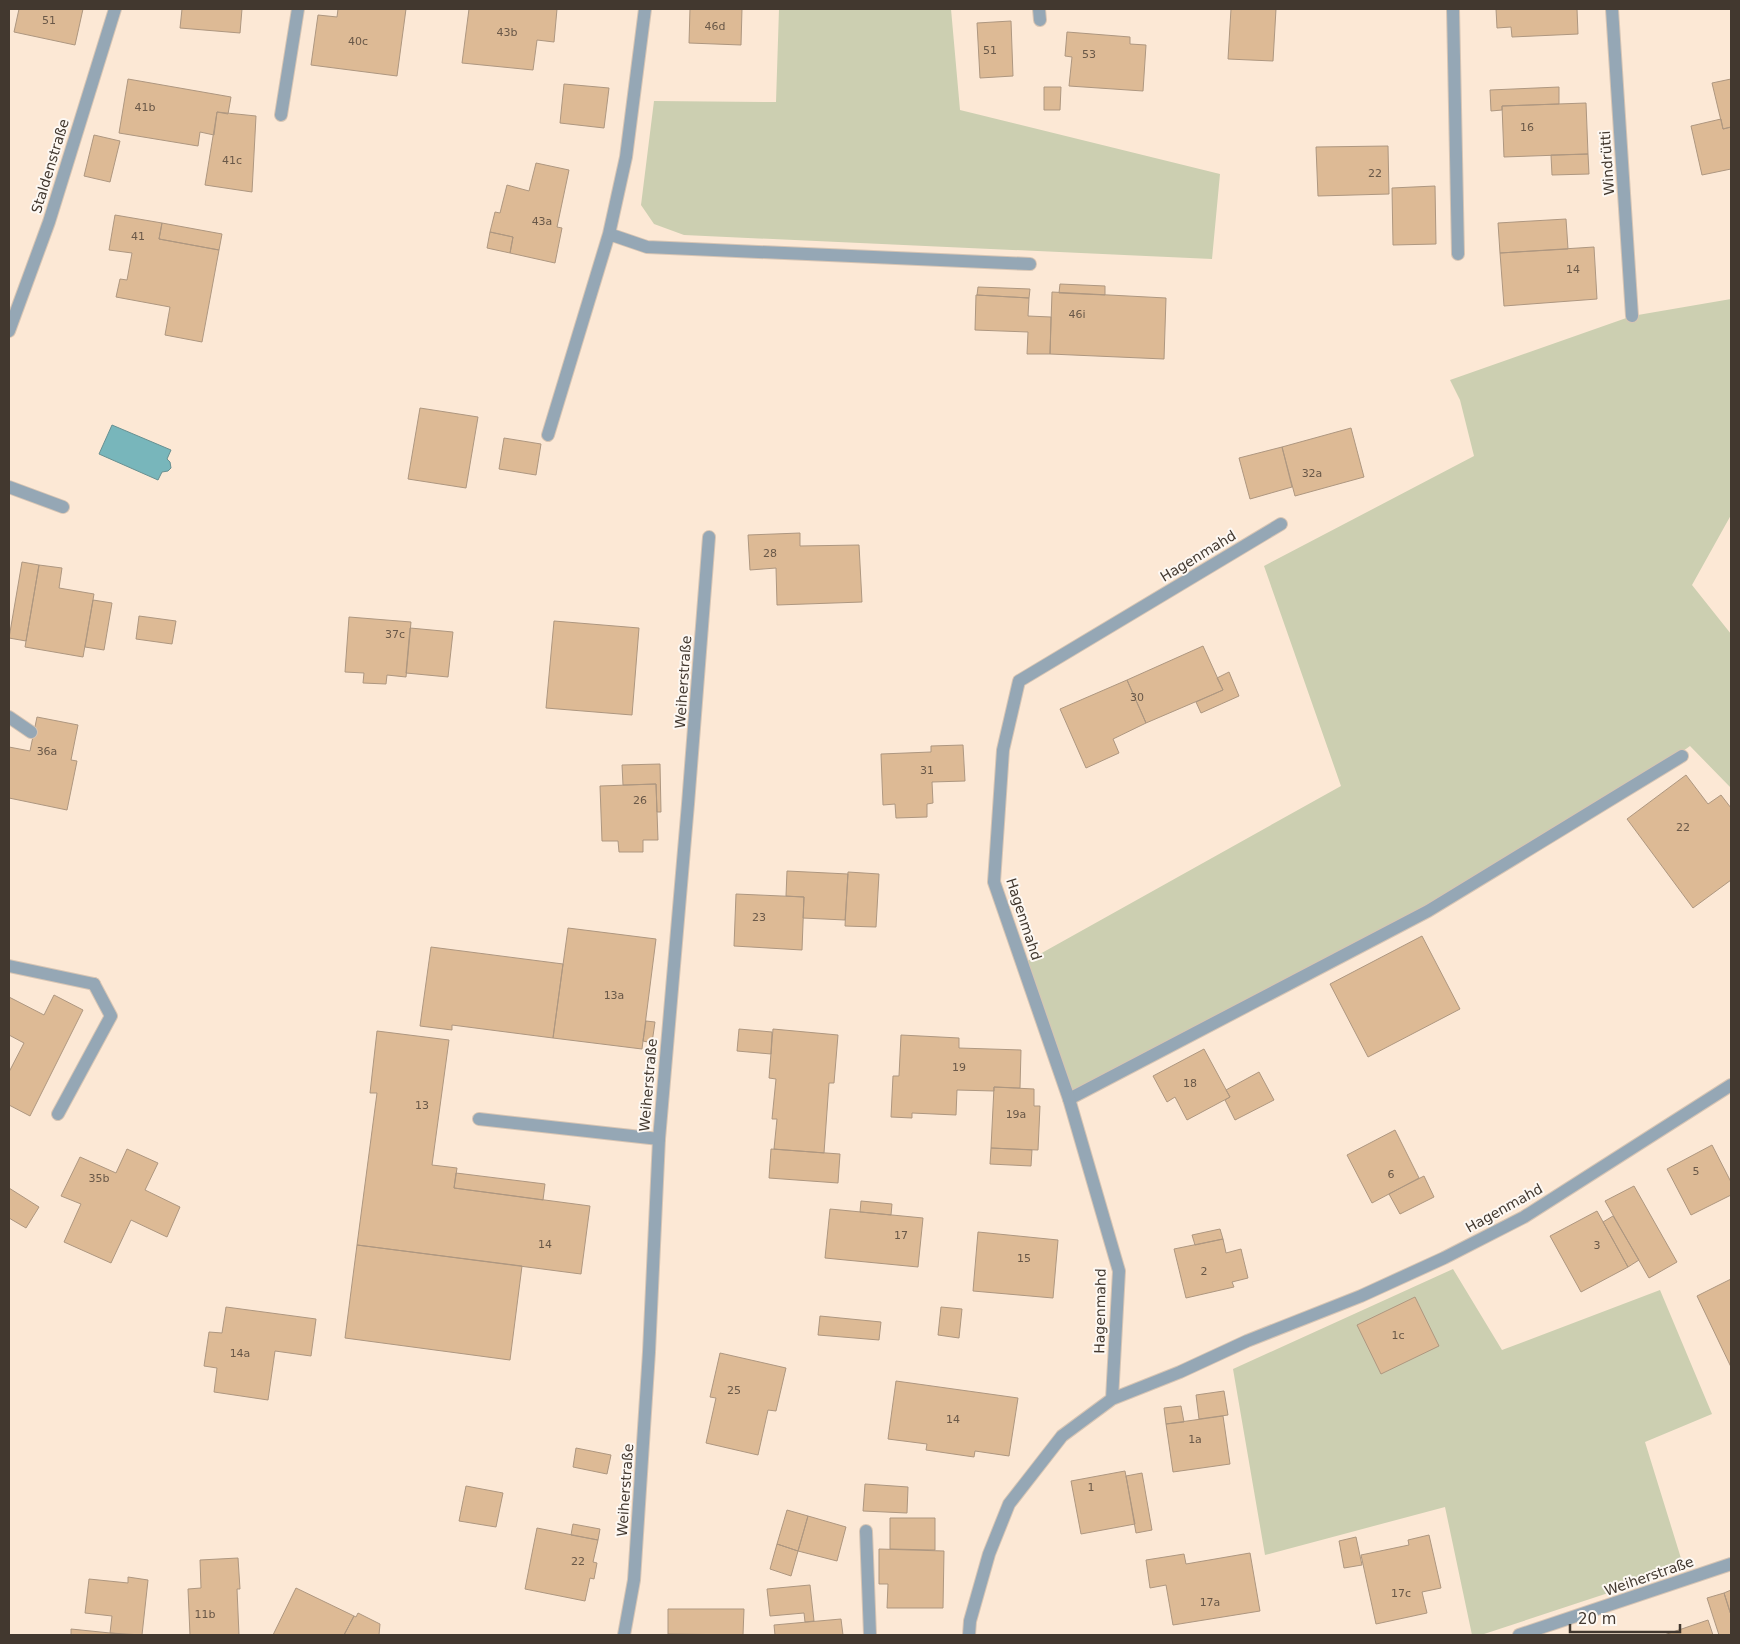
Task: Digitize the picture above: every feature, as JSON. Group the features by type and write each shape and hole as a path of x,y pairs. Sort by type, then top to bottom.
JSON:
{"street":[{"name":"Staldenstraße","path":"9,331 49,222 115,9"},
{"path":"280,115 298,9"},
{"path":"548,434 609,234 626,157 645,9"},
{"path":"1454,9 1458,254"},
{"name":"Windrütti","path":"1612,9 1632,316"},
{"path":"609,234 647,247 1030,264"},
{"path":"9,487 63,507"},
{"name":"Hagenmahd","path":"1112,1399 1119,1271 1069,1099 994,882 1003,750 1019,681 1281,524"},
{"name":"Weiherstraße","path":"624,1635 635,1571 649,1362 658,1139 688,813 709,537"},
{"path":"9,717 31,732"},
{"path":"1069,1099 1428,911 1682,756"},
{"path":"9,966 94,984 111,1016 58,1114"},
{"name":"Hagenmahd","path":"969,1635 970,1621 989,1554 1009,1504 1062,1436 1112,1399 1180,1372 1247,1341 1361,1296 1444,1258 1524,1217 1731,1085"},
{"path":"479,1119 658,1139"},
{"path":"866,1531 870,1635"},
{"name":"Weiherstraße","path":"1520,1635 1731,1564"}],"green space":[{"path":"779,9 951,9 960,110 1220,174 1212,259 684,235 654,224 641,205 654,101 776,102"},
{"path":"1731,299 1731,515 1692,585 1731,634 1731,788 1690,746 1649,776 1428,911 1069,1099 1022,964 1341,786 1264,566 1474,456 1460,400 1450,380 1632,316"},
{"path":"1453,1269 1502,1350 1660,1290 1712,1414 1645,1442 1684,1568 1481,1635 1472,1635 1445,1507 1265,1555 1233,1369"}],"water":[{"path":"112,425 171,450 167,459 170,462 171,468 168,471 162,472 158,480 99,454"}],"building":[{"path":"19,9 83,9 75,45 14,32"},
{"path":"182,9 242,9 240,33 180,28"},
{"path":"338,9 406,9 397,76 311,65 318,15 337,17"},
{"path":"469,9 557,9 554,42 537,40 533,70 462,63"},
{"path":"690,9 742,9 741,45 689,43"},
{"path":"1231,9 1276,9 1273,61 1228,59"},
{"path":"1496,9 1577,9 1578,34 1512,37 1511,27 1497,28"},
{"path":"1011,21 1013,76 980,78 977,23"},
{"path":"1067,32 1130,37 1130,44 1146,45 1143,91 1069,86 1072,57 1065,56"},
{"path":"128,79 231,97 228,114 217,112 214,135 200,132 198,146 119,133"},
{"path":"1731,79 1731,127 1723,129 1712,83"},
{"path":"564,84 609,88 604,128 560,123"},
{"path":"1044,87 1061,87 1060,110 1044,110"},
{"path":"1559,87 1559,104 1502,106 1502,110 1491,111 1490,90"},
{"path":"1586,103 1588,154 1504,157 1502,106"},
{"path":"217,112 256,116 252,192 205,185"},
{"path":"1721,119 1723,129 1731,127 1731,169 1702,175 1691,126"},
{"path":"94,135 120,141 110,182 84,176"},
{"path":"1388,146 1389,194 1318,196 1316,147"},
{"path":"1588,154 1589,174 1552,175 1551,155"},
{"path":"536,163 569,170 557,227 562,228 555,263 510,253 513,237 490,232 495,212 500,213 507,185 529,191"},
{"path":"1435,186 1436,244 1393,245 1392,188"},
{"path":"115,215 162,223 159,239 219,250 202,342 165,335 170,307 116,297 120,279 127,280 132,253 109,250"},
{"path":"1566,219 1568,249 1500,253 1498,223"},
{"path":"162,223 222,234 219,250 159,239"},
{"path":"490,232 513,237 510,253 487,248"},
{"path":"1594,247 1597,299 1504,306 1500,253"},
{"path":"1060,284 1105,286 1105,295 1059,293"},
{"path":"978,287 1030,289 1029,298 977,295"},
{"path":"1052,292 1166,298 1164,359 1050,354"},
{"path":"976,295 1029,298 1028,316 1051,317 1050,354 1027,354 1028,332 975,330"},
{"path":"420,408 478,417 466,488 408,479"},
{"path":"1351,428 1364,477 1295,496 1282,447"},
{"path":"504,438 541,444 536,475 499,469"},
{"path":"1282,447 1292,487 1250,499 1239,458"},
{"path":"800,533 800,546 859,545 862,602 777,605 776,568 750,570 748,535"},
{"path":"22,562 39,565 26,641 9,638"},
{"path":"39,565 62,568 59,588 94,594 83,657 25,647"},
{"path":"93,600 112,603 104,650 85,647"},
{"path":"139,616 176,621 172,644 136,639"},
{"path":"349,617 411,622 406,677 387,675 386,684 363,683 364,673 345,672"},
{"path":"554,621 639,628 632,715 546,708"},
{"path":"410,628 453,632 448,677 406,673"},
{"path":"1203,646 1223,690 1146,723 1127,680"},
{"path":"1229,672 1239,696 1201,713 1196,702 1223,690 1217,678"},
{"path":"1127,680 1146,723 1113,739 1119,753 1086,768 1060,709"},
{"path":"37,717 78,725 71,760 77,761 67,810 9,798 9,747 30,751"},
{"path":"963,745 965,781 932,782 933,803 927,804 927,817 896,818 895,804 883,805 881,754 931,752 931,746"},
{"path":"660,764 661,812 657,812 656,784 623,785 622,765"},
{"path":"1686,775 1708,804 1721,795 1731,808 1731,880 1693,908 1627,819"},
{"path":"656,784 658,840 643,840 643,852 619,852 618,841 602,841 600,786"},
{"path":"787,871 848,874 845,920 803,918 804,897 786,896"},
{"path":"848,872 879,874 876,927 845,926"},
{"path":"736,894 804,897 802,950 734,946"},
{"path":"568,928 656,939 642,1049 553,1038"},
{"path":"1422,936 1460,1009 1368,1057 1330,984"},
{"path":"431,947 563,964 553,1038 452,1025 452,1030 420,1026"},
{"path":"54,995 83,1010 30,1116 9,1105 9,1072 24,1043 9,1035 9,997 44,1015"},
{"path":"646,1021 655,1022 652,1043 643,1041"},
{"path":"739,1029 772,1032 771,1054 737,1051"},
{"path":"773,1029 838,1035 834,1083 829,1083 824,1153 774,1149 777,1119 772,1119 776,1079 769,1078"},
{"path":"377,1031 449,1040 432,1165 457,1168 454,1188 590,1206 581,1274 357,1245 377,1093 370,1093"},
{"path":"901,1035 959,1038 959,1048 1021,1050 1020,1088 994,1087 994,1091 957,1090 956,1115 912,1113 912,1118 891,1117 893,1076 899,1076"},
{"path":"1204,1049 1230,1097 1187,1120 1175,1097 1167,1102 1153,1076"},
{"path":"1259,1072 1274,1100 1235,1120 1225,1100 1230,1097 1226,1090"},
{"path":"994,1087 1034,1089 1034,1106 1040,1106 1038,1150 991,1148"},
{"path":"1395,1130 1419,1178 1372,1203 1347,1155"},
{"path":"1712,1145 1731,1182 1731,1195 1691,1215 1667,1169"},
{"path":"991,1148 1032,1150 1031,1166 990,1164"},
{"path":"127,1149 158,1163 145,1190 180,1207 167,1237 131,1220 111,1263 64,1242 81,1204 61,1196 80,1157 116,1173"},
{"path":"771,1149 840,1154 838,1183 769,1178"},
{"path":"456,1173 545,1184 543,1200 454,1188"},
{"path":"1424,1176 1434,1197 1400,1214 1389,1194"},
{"path":"1634,1186 1677,1262 1649,1278 1605,1201"},
{"path":"9,1188 39,1207 26,1228 9,1218"},
{"path":"861,1201 892,1204 891,1215 860,1212"},
{"path":"830,1209 923,1218 918,1267 825,1258"},
{"path":"1597,1211 1628,1267 1581,1292 1550,1236"},
{"path":"1613,1216 1639,1260 1628,1267 1603,1222"},
{"path":"1220,1229 1223,1239 1195,1245 1192,1235"},
{"path":"978,1232 1058,1240 1053,1298 973,1291"},
{"path":"1223,1239 1226,1253 1241,1249 1248,1278 1232,1282 1234,1287 1186,1298 1174,1249"},
{"path":"357,1245 522,1266 510,1360 345,1338"},
{"path":"1731,1279 1731,1367 1697,1296"},
{"path":"1415,1297 1439,1346 1381,1374 1357,1325"},
{"path":"226,1307 316,1319 311,1356 275,1351 268,1400 214,1392 217,1368 204,1366 209,1332 222,1333"},
{"path":"941,1307 962,1309 959,1338 938,1335"},
{"path":"820,1316 881,1322 879,1340 818,1335"},
{"path":"720,1353 786,1368 776,1411 768,1410 758,1455 706,1443 716,1398 710,1397"},
{"path":"896,1381 1018,1398 1009,1456 975,1451 974,1457 926,1450 927,1444 888,1439"},
{"path":"1224,1391 1228,1415 1199,1419 1196,1395"},
{"path":"1181,1406 1184,1422 1166,1424 1164,1408"},
{"path":"1223,1416 1230,1464 1173,1472 1166,1424"},
{"path":"576,1448 611,1455 607,1474 573,1467"},
{"path":"1125,1471 1135,1524 1081,1534 1071,1481"},
{"path":"1142,1473 1152,1530 1136,1533 1126,1476"},
{"path":"865,1484 908,1487 907,1513 863,1511"},
{"path":"466,1486 503,1493 496,1527 459,1521"},
{"path":"787,1510 808,1516 798,1551 777,1544"},
{"path":"808,1516 846,1527 837,1561 798,1551"},
{"path":"890,1518 935,1518 935,1550 890,1549"},
{"path":"573,1524 600,1529 598,1540 571,1535"},
{"path":"537,1528 598,1540 593,1562 597,1563 594,1579 590,1578 585,1601 525,1589"},
{"path":"1429,1535 1441,1588 1422,1592 1427,1613 1376,1624 1361,1555 1409,1545 1408,1540"},
{"path":"1356,1537 1362,1565 1344,1568 1339,1541"},
{"path":"777,1544 798,1551 791,1576 770,1569"},
{"path":"879,1549 944,1551 943,1608 887,1608 888,1584 879,1584"},
{"path":"1250,1553 1260,1611 1173,1625 1166,1585 1150,1588 1146,1560 1184,1554 1186,1564"},
{"path":"238,1558 240,1589 237,1589 239,1635 190,1635 188,1589 201,1588 200,1560"},
{"path":"128,1577 148,1580 142,1635 110,1633 112,1616 85,1613 89,1579 128,1583"},
{"path":"810,1585 814,1621 805,1622 804,1613 770,1616 767,1589"},
{"path":"296,1588 354,1616 344,1635 273,1635"},
{"path":"1731,1590 1731,1615 1724,1593"},
{"path":"1724,1593 1731,1615 1731,1635 1719,1635 1707,1598"},
{"path":"668,1609 744,1609 743,1635 668,1634"},
{"path":"358,1613 380,1624 379,1635 344,1635 354,1616 356,1617"},
{"path":"841,1619 843,1635 775,1635 774,1625"},
{"path":"1708,1620 1713,1635 1664,1635"},
{"path":"71,1629 110,1633 131,1635 71,1635"}]}
